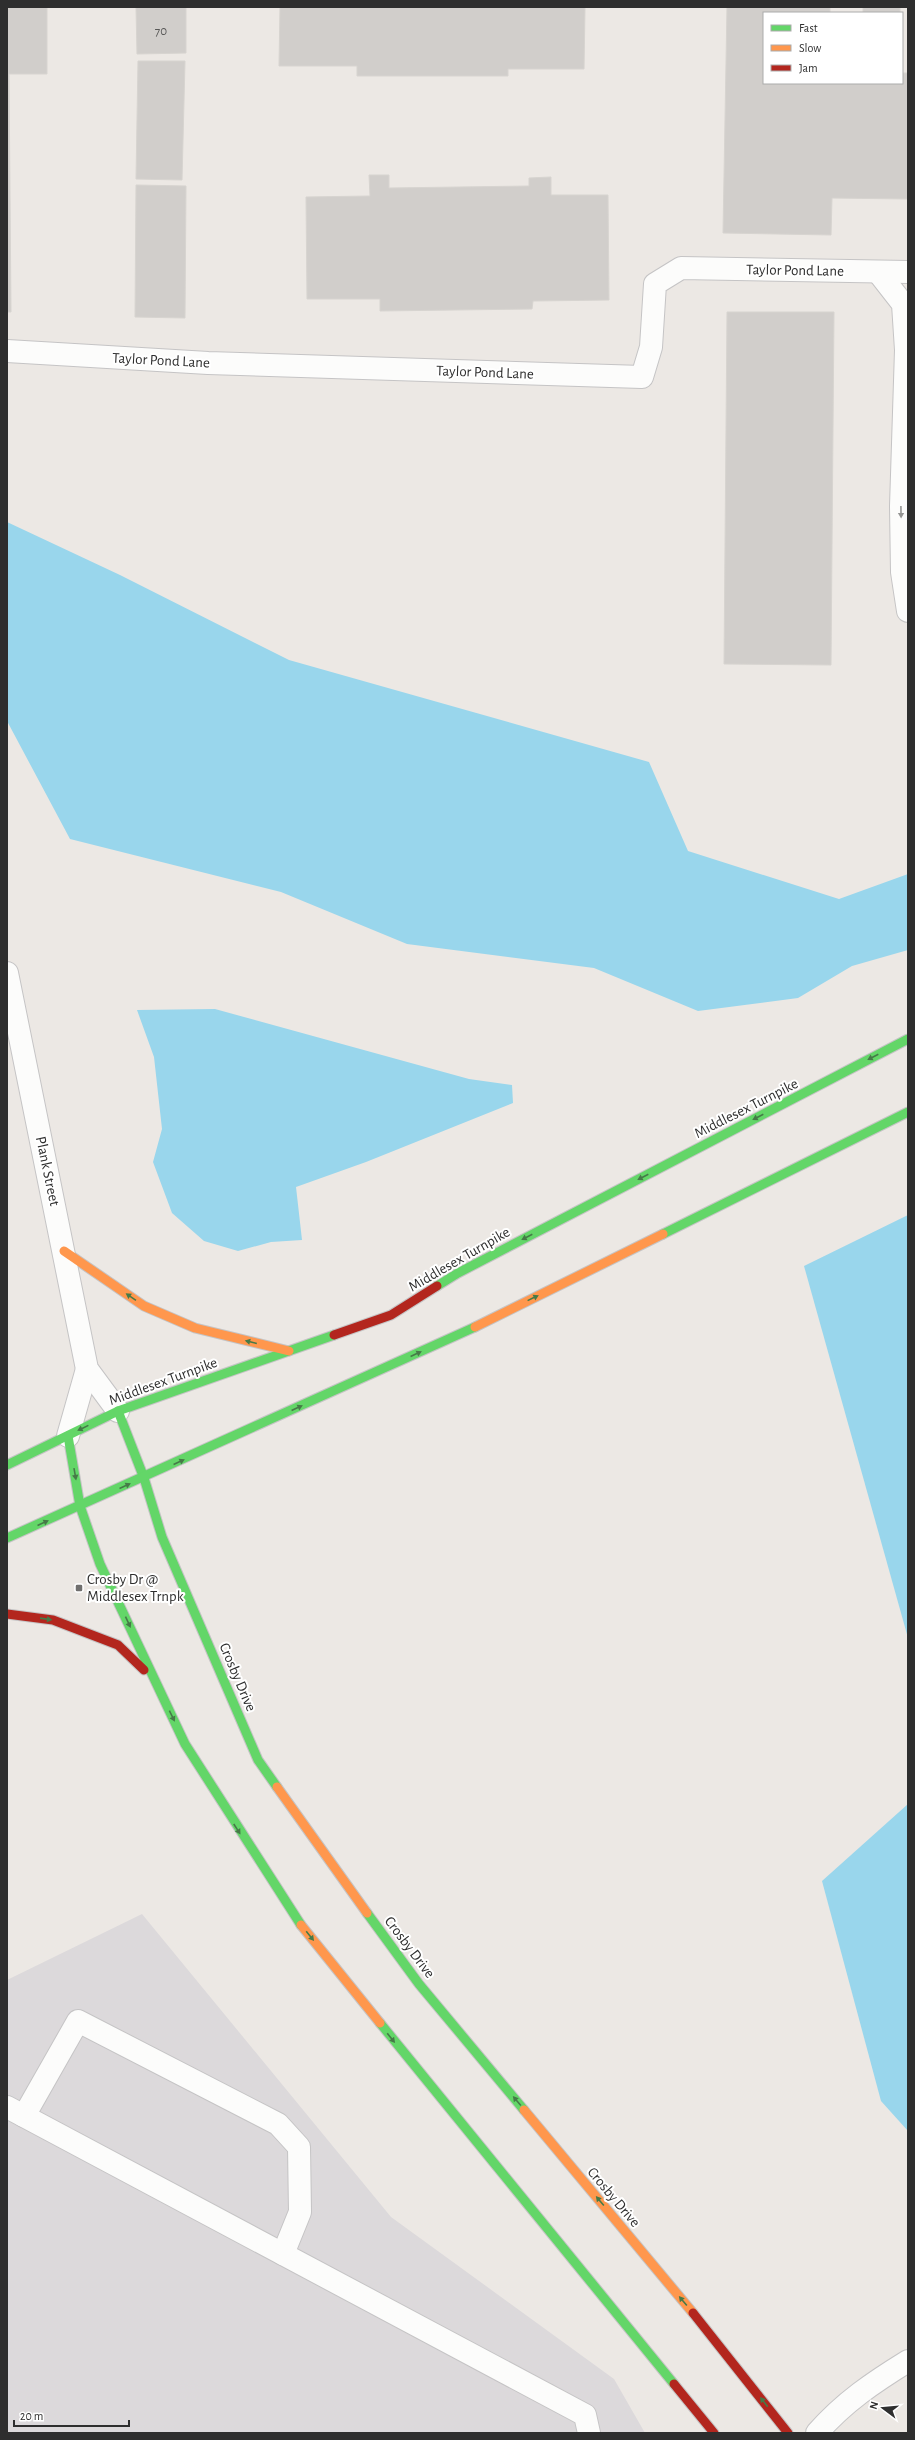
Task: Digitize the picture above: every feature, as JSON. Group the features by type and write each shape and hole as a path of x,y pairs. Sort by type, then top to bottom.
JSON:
{"main road":[{"name":"Middlesex Turnpike","path":"7,1465 118,1411 391,1315 458,1273 908,1039"},
{"path":"7,1538 144,1478 475,1327 908,1112"},
{"path":"64,1251 144,1306 195,1328 289,1351"},
{"name":"Crosby Drive","path":"118,1411 144,1478 162,1537 263,1766 320,1849 419,1984 701,2323 788,2433"},
{"path":"68,1436 80,1506 100,1564 189,1751 222,1805 302,1927 714,2433"},
{"path":"7,1614 52,1620 118,1645 155,1681"}],"street":[{"name":"Taylor Pond Lane","path":"7,351 208,363 642,377 652,347 655,284 681,268 908,272"},
{"path":"878,272 903,304 906,350 901,506 902,572 908,611"},
{"name":"Plank Street","path":"7,973 88,1369 118,1411"},
{"name":"Plank Street","path":"68,1436 88,1369"},
{"path":"284,2254 300,2212 299,2148 278,2124 78,2021 15,2111 585,2415 589,2433"},
{"path":"817,2433 836,2410 877,2380 908,2361"}],"shaded area":[{"path":"142,1914 391,2217 614,2379 645,2433 7,2433 7,1980"}],"water":[{"path":"7,522 120,575 289,660 649,762 688,851 839,899 908,874 908,950 852,966 798,998 698,1011 594,968 407,944 281,892 70,839 7,721"},
{"path":"215,1009 469,1079 512,1085 513,1103 366,1162 296,1187 302,1240 271,1242 238,1251 204,1241 172,1213 153,1162 162,1129 154,1057 137,1010"},
{"path":"908,1215 908,1638 804,1266"},
{"path":"908,1804 908,2131 881,2101 822,1881"}],"building":[{"path":"7,7 47,7 47,74 9,74 11,312 7,312"},
{"path":"136,7 186,7 186,53 137,54"},
{"path":"280,7 585,7 584,69 508,69 508,76 357,76 357,66 279,66"},
{"path":"727,7 830,7 830,12 763,12 763,84 903,84 903,73 908,73 908,199 832,198 831,235 723,233"},
{"path":"863,7 900,7 900,12 863,12"},
{"path":"138,61 185,61 182,180 136,179"},
{"path":"369,175 389,175 389,188 529,186 529,178 551,177 551,195 608,195 609,300 533,301 532,309 380,311 380,299 307,299 306,197 370,196"},
{"path":"136,185 186,186 185,318 135,317"},
{"path":"727,312 834,312 831,665 724,664"}],"traffic: fast":[{"path":"437,1286 458,1273 908,1039"},
{"path":"663,1234 908,1112"},
{"path":"7,1538 475,1327"},
{"path":"7,1465 118,1411 334,1335"},
{"path":"118,1411 144,1478 162,1537 258,1760 277,1787"},
{"path":"68,1436 80,1506 100,1564 185,1744 301,1925"},
{"path":"367,1913 419,1984 524,2110"},
{"path":"380,2023 674,2384"}],"traffic: slow":[{"path":"475,1327 663,1234"},
{"path":"64,1251 144,1306 195,1328 289,1351"},
{"path":"277,1787 367,1913"},
{"path":"301,1925 380,2023"},
{"path":"524,2110 693,2313"}],"traffic: jam":[{"path":"334,1335 391,1315 437,1286"},
{"path":"7,1614 53,1620 118,1645 144,1670"},
{"path":"693,2313 788,2433"},
{"path":"674,2384 714,2433"}],"place":[{"name":"Crosby Dr @ Middlesex Trnpk","path":"79,1588"}]}
